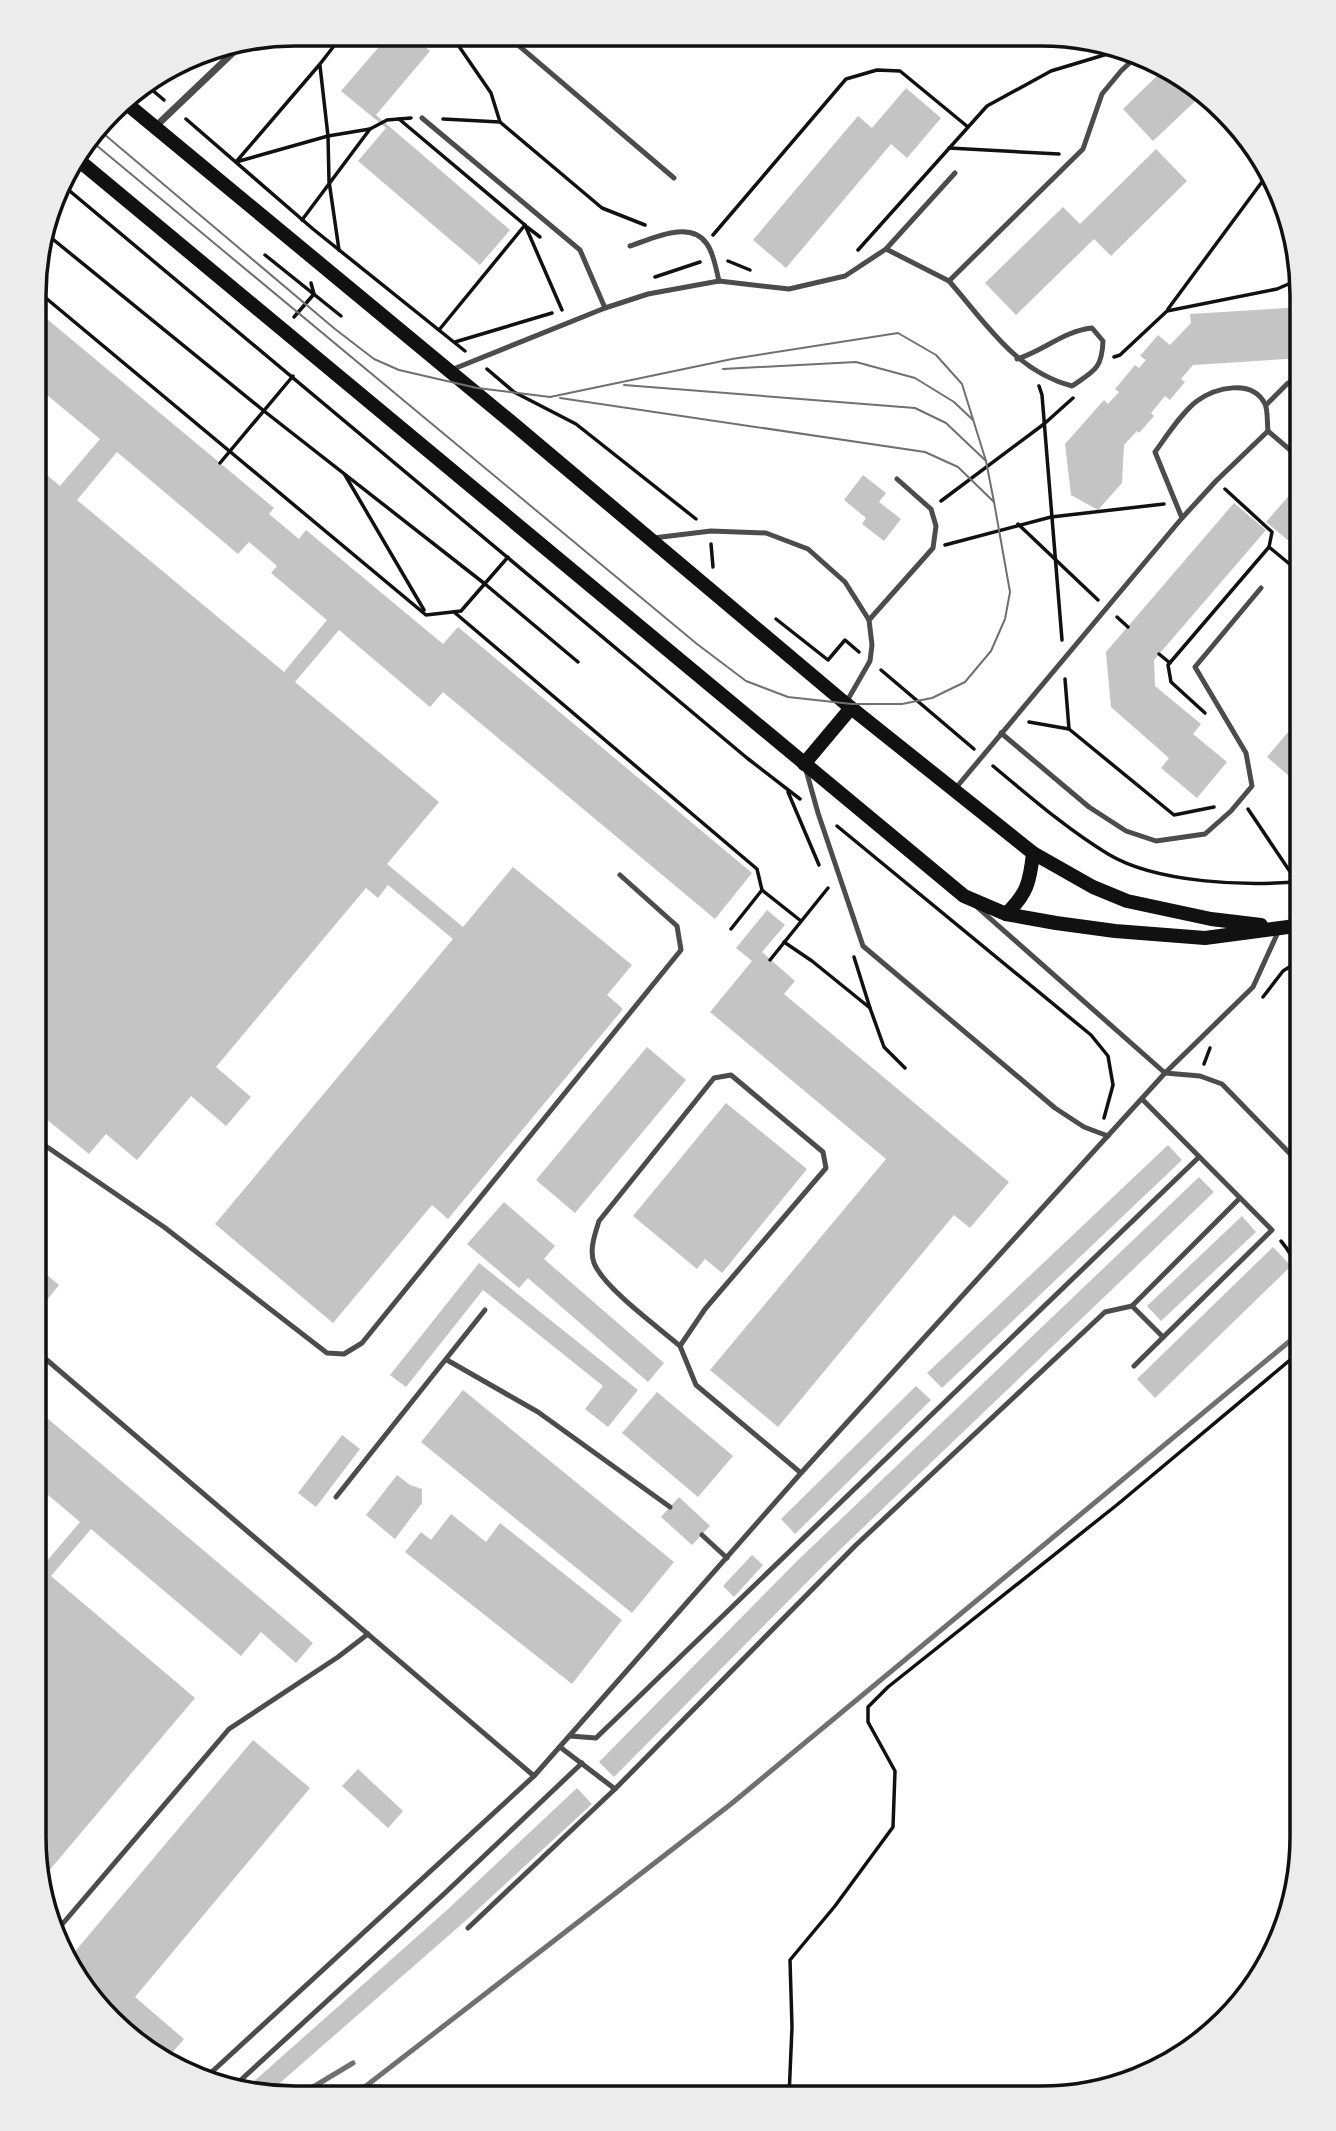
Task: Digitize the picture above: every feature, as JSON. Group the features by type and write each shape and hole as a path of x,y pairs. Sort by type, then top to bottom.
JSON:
{"main road":[{"path":"130,107 450,370 848,706 1033,853 1093,887 1127,901 1210,919 1280,927"},
{"path":"83,164 964,896 1006,914 1103,929 1205,938 1290,926"},
{"path":"804,764 848,706"},
{"path":"1006,914 1021,900 1030,879 1033,853"}],"street":[{"path":"155,127 233,53"}],"lane":[{"path":"519,46 674,177"},
{"path":"949,281 1083,149 1102,94 1131,62"},
{"path":"422,118 580,250 605,308"},
{"path":"450,370 605,308 648,294 719,281 789,289 845,276 886,249 955,173"},
{"path":"630,246 666,234 689,231 706,242 719,281"},
{"path":"886,249 949,281 1017,359 1051,380 1072,386 1092,372 1102,360 1103,341 1091,328 1076,330 1034,354 1017,359"},
{"path":"1266,405 1290,383"},
{"path":"1182,518 1155,452 1195,402 1216,391 1240,387 1256,393 1266,405 1268,430 1290,449"},
{"path":"954,791 1182,518 1268,430"},
{"path":"869,621 933,548 936,526 931,509 897,479"},
{"path":"649,539 711,531 766,533 808,549 845,582 869,621 872,645 870,661 848,706"},
{"path":"1001,733 1089,807 1126,831 1156,841 1205,834 1252,786 1246,753 1195,667 1261,587"},
{"path":"804,764 863,946 1055,1108 1084,1127 1108,1136"},
{"path":"46,1146 164,1227 327,1353 344,1354 362,1343 681,950 677,926 620,875"},
{"path":"964,896 1165,1073 1200,1076 1222,1084 1290,1155"},
{"path":"213,2072 534,1776 802,1473 1165,1073 1253,987 1280,927"},
{"path":"680,1346 705,1309 826,1168 823,1152 731,1075 714,1078 599,1222 593,1240 593,1262 606,1281 680,1346 696,1385 802,1473"},
{"path":"1134,1366 1272,1230 1142,1099"},
{"path":"570,1736 596,1738 1199,1157"},
{"path":"468,1928 615,1789 856,1545 1105,1312 1132,1306 1240,1198"},
{"path":"1132,1306 1163,1337"},
{"path":"336,1497 485,1310"},
{"path":"46,1359 534,1776"},
{"path":"447,1360 538,1412 670,1507"},
{"path":"702,1535 727,1558"},
{"path":"62,1925 229,1729 368,1634"},
{"path":"559,1747 615,1789"},
{"path":"241,2080 582,1763"}],"path":[{"path":"236,162 334,46"},
{"path":"459,46 491,93 500,122 602,208 666,234"},
{"path":"851,257 987,106 1051,71 1107,54"},
{"path":"320,64 328,136 329,181 339,250"},
{"path":"706,242 846,79 877,70 900,71 968,127"},
{"path":"152,90 302,220 514,392 576,424 670,496 711,531 711,565 719,574"},
{"path":"236,162 328,136 370,129 387,120 422,118"},
{"path":"447,127 437,118 500,122"},
{"path":"399,119 544,240"},
{"path":"302,220 370,129"},
{"path":"949,148 1077,155"},
{"path":"1111,364 1167,311 1263,181"},
{"path":"68,190 747,758 839,828 1091,1035 1108,1056 1113,1085 1106,1114 1096,1131"},
{"path":"525,225 562,310"},
{"path":"439,330 525,225"},
{"path":"52,238 264,411 485,584 578,662"},
{"path":"265,255 341,316"},
{"path":"652,278 713,258 740,264 756,273"},
{"path":"311,283 314,293"},
{"path":"1167,311 1277,289 1290,283"},
{"path":"293,318 314,293"},
{"path":"46,298 426,615 461,611 508,556"},
{"path":"455,342 573,306"},
{"path":"1102,360 1120,355"},
{"path":"1034,370 1042,395 1069,729"},
{"path":"220,463 293,376"},
{"path":"931,509 1044,424 1082,390"},
{"path":"343,472 426,615"},
{"path":"1211,723 1204,711 1171,682 1168,665 1269,547 1272,532 1216,481"},
{"path":"933,548 1051,517 1176,503"},
{"path":"1018,524 1106,608"},
{"path":"1269,547 1290,564"},
{"path":"454,612 757,869 762,890 800,921"},
{"path":"773,617 828,660"},
{"path":"1160,654 1170,663"},
{"path":"1013,720 1069,729 1174,815 1218,807"},
{"path":"1241,798 1290,872"},
{"path":"770,960 829,887"},
{"path":"731,929 762,890"},
{"path":"784,942 851,993"},
{"path":"870,1009 884,1046 905,1068"},
{"path":"1272,1230 1290,1254"},
{"path":"789,2086 792,2026 790,1960 835,1906 893,1827 895,1771 867,1722 868,1707 888,1686 1118,1504 1290,1360"}],"building":[{"path":"380,46 424,46 430,51 376,115 510,230 480,265 358,161 386,128 341,91"},
{"path":"1158,75 1197,100 1153,141 1123,109"},
{"path":"906,88 941,118 907,158 891,144 786,268 753,240 858,116 872,128"},
{"path":"1156,149 1187,181 1111,256 1094,239 1016,315 985,283 1063,207 1080,224"},
{"path":"1290,308 1290,359 1193,365 1181,379 1185,382 1170,400 1165,396 1151,413 1154,416 1124,445 1122,483 1098,510 1071,495 1065,444 1104,400 1108,404 1119,392 1115,389 1135,365 1139,368 1146,360 1140,356 1158,335 1170,345 1191,323 1190,314"},
{"path":"46,318 274,508 269,514 299,539 306,530 443,644 458,627 752,873 715,919 443,692 430,707 339,630 295,682 439,802 387,864 463,927 513,867 632,965 607,995 623,1009 448,1219 432,1205 333,1323 215,1224 453,939 388,885 378,898 366,888 216,1067 251,1097 226,1126 191,1096 137,1160 106,1134 89,1154 46,1119 46,474 60,486 100,439 46,394","holes":["117,452 238,554 249,542 277,566 271,573 327,620 284,672 77,500"]},
{"path":"863,475 886,493 879,502 901,519 884,541 862,524 866,518 844,500"},
{"path":"1290,494 1290,542 1266,522"},
{"path":"1234,503 1266,530 1154,660 1155,686 1201,724 1193,734 1227,762 1197,798 1161,768 1169,758 1111,707 1106,652"},
{"path":"1290,730 1290,777 1267,757"},
{"path":"767,910 785,925 762,952 795,981 784,994 1009,1182 970,1228 954,1215 778,1427 710,1370 886,1159 710,1012 752,961 736,948"},
{"path":"647,1047 686,1080 575,1213 536,1180"},
{"path":"726,1103 807,1169 722,1273 705,1259 697,1269 633,1216"},
{"path":"1168,1145 1182,1160 942,1388 927,1373"},
{"path":"1199,1177 1214,1192 826,1563 614,1777 599,1762 797,1561"},
{"path":"504,1202 555,1246 544,1259 664,1363 648,1382 528,1278 519,1288 467,1244"},
{"path":"1242,1216 1256,1232 1161,1321 1147,1306"},
{"path":"1273,1247 1290,1265 1155,1398 1137,1379"},
{"path":"479,1263 638,1390 608,1427 585,1409 603,1386 483,1290 406,1387 390,1375"},
{"path":"46,1274 59,1285 46,1301"},
{"path":"916,1386 931,1400 795,1534 781,1519"},
{"path":"463,1390 674,1562 632,1613 421,1442"},
{"path":"657,1392 733,1456 698,1497 622,1433"},
{"path":"46,1417 313,1643 296,1663 261,1632 241,1656 91,1529 51,1576 195,1698 48,1872 46,1853 46,1562 80,1522 46,1493"},
{"path":"342,1435 360,1449 316,1507 298,1493"},
{"path":"397,1475 410,1485 422,1489 422,1503 395,1539 366,1515"},
{"path":"679,1497 710,1526 692,1545 661,1517"},
{"path":"451,1514 486,1542 500,1523 622,1620 572,1684 405,1552 421,1532 431,1540"},
{"path":"752,1555 763,1565 734,1597 723,1586"},
{"path":"253,1740 310,1788 135,1997 184,2039 172,2053 156,2044 118,2013 87,1975 74,1953"},
{"path":"358,1769 403,1811 388,1828 342,1786"},
{"path":"577,1788 592,1804 463,1923 278,2085 253,2082 447,1910"}],"tram line":[{"path":"96,145 697,644 746,681 788,697 852,704 902,704 932,698 965,682 991,651 1005,619 1010,592 994,502 986,461 962,384 936,355 898,333 732,359 550,397 477,388 399,370 374,359 335,329 104,134"},
{"path":"723,369 856,362 915,378 954,402 973,420"},
{"path":"624,385 915,408 946,423 986,461"},
{"path":"560,398 925,452 958,467 994,502"}],"railway":[{"path":"366,2086 731,1804 1290,1341"},
{"path":"315,2086 353,2063"}]}
